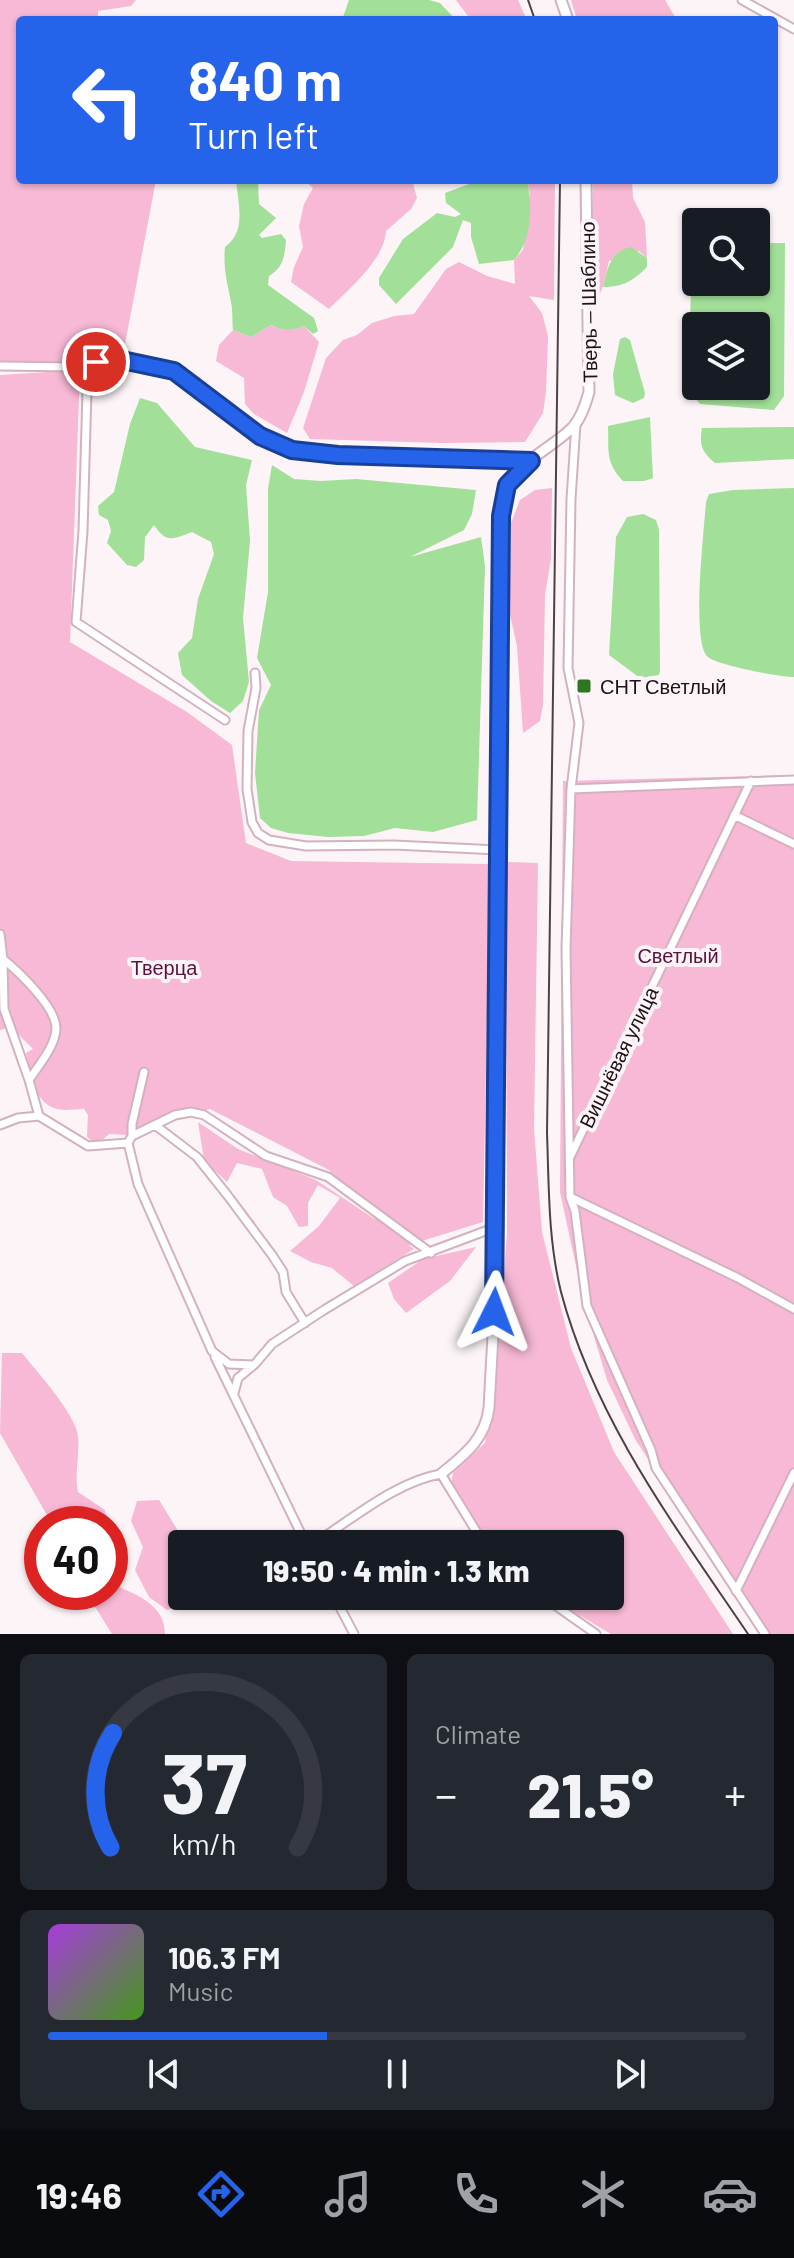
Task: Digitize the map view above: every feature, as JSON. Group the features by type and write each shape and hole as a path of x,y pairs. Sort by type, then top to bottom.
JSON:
{"street":[{"path":"742,0 771,16"},
{"name":"Тверь — Шаблино","path":"576,424 588,397 590,380 586,184"},
{"path":"0,366 74,367 122,360 174,371 260,436 292,450 338,455 531,461"},
{"path":"96,362 87,391 83,531 76,622 225,720"},
{"path":"335,1530 421,1477 441,1474 472,1448 482,1434 487,1418 496,1281 503,498 508,483 576,424"},
{"path":"576,424 571,499 568,668 579,723 571,789 566,949 568,1161 570,1197 575,1211 587,1306 651,1450 656,1468 765,1634"},
{"path":"255,673 256,688 248,731 247,789 252,822 258,833 269,840 306,846 394,845 498,850"},
{"path":"571,789 794,780"},
{"name":"Вишнёвая улица","path":"568,1161 751,781"},
{"path":"734,815 794,844"},
{"path":"0,934 4,1009 39,1116"},
{"path":"3,959 38,993 55,1024 52,1042 29,1080"},
{"path":"144,1072 130,1140 138,1184 212,1351 299,1530"},
{"path":"0,1125 18,1118 39,1116 88,1146 130,1140 155,1125 188,1112 204,1115 266,1156 328,1177 431,1253"},
{"path":"155,1125 197,1157 228,1196 283,1272 286,1292 305,1323"},
{"path":"570,1197 738,1278 794,1309"},
{"path":"234,1393 238,1378 272,1344 305,1323 405,1261 496,1227"},
{"path":"212,1351 229,1364 255,1364"},
{"path":"736,1591 794,1473"},
{"path":"441,1474 475,1530"},
{"path":"341,1610 354,1634"},
{"path":"561,1610 596,1634"},
{"path":"577,1634 580,1624"}],"green space":[{"path":"0,0 136,0 131,6 98,11 98,16 16,16 16,184 155,184 122,360 108,369 0,363"},
{"path":"456,0 518,0 525,16 468,16"},
{"path":"571,0 665,0 675,16 576,16"},
{"path":"308,184 413,184 417,198 411,209 386,231 373,263 329,309 291,282 303,247 299,226 304,204 313,188"},
{"path":"528,184 555,184 554,300 529,296 542,313 548,336 546,392 543,413 525,442 310,439 303,428 326,358 343,340 357,335 372,323 414,314 446,269 459,262 487,276 515,284 514,260 523,250 530,194"},
{"path":"593,184 632,184 633,198 645,222 647,258 639,251 609,261 596,301 592,295"},
{"path":"271,325 287,330 304,326 319,342 304,392 287,433 254,414 245,404 244,378 216,361 219,345 233,330 251,337"},
{"name":"Тверца","path":"80,370 70,642 187,712 232,745 246,843 291,861 490,864 483,1222 409,1245 414,1249 354,1286 332,1268 290,1251 319,1226 340,1198 318,1185 308,1203 308,1226 299,1227 287,1206 273,1197 262,1169 237,1163 227,1182 204,1160 198,1122 238,1149 316,1180 376,1220 329,1170 210,1109 127,1130 127,1135 109,1134 97,1145 87,1137 88,1115 84,1109 57,1109 43,1101 34,1086 27,1061 26,1053 33,1049 11,1027 0,1030 0,375"},
{"path":"552,488 551,559 545,595 543,705 540,721 523,733 517,646 509,610 511,523 520,500 535,490"},
{"name":"Светлый","path":"794,775 794,1634 761,1634 635,1439 607,1380 584,1303 560,1192 563,781"},
{"path":"506,862 538,863 534,1129 542,1232 571,1348 614,1452 733,1634 611,1634 571,1610 624,1610 624,1530 478,1530 451,1486 453,1473 485,1443 497,1366 507,1233"},
{"path":"476,1247 450,1281 406,1313 394,1299 388,1283 423,1259"},
{"path":"2,1353 22,1353 70,1416 78,1436 78,1492 99,1506 42,1506 0,1433"},
{"path":"159,1500 177,1530 168,1530 167,1610 149,1597 135,1570 143,1547 131,1521 137,1501"},
{"path":"128,1591 154,1607 164,1623 165,1634 112,1634 97,1610 128,1610"}],"shaded area":[{"path":"349,0 429,0 440,3 452,16 343,16"},
{"path":"236,184 258,184 259,204 276,218 259,235 262,238 281,234 286,240 282,261 269,276 268,285 314,318 318,331 313,334 304,326 287,330 271,325 251,337 233,330 225,247 232,241 239,225"},
{"path":"469,184 528,184 530,222 524,243 514,260 479,264 471,237 471,223 463,220 453,247 396,304 379,285 379,278 403,239 437,213 455,217 461,214 446,203 445,193"},
{"path":"770,243 785,243 784,396 774,410 700,404 697,400 770,400 770,312 690,312 691,296 770,296"},
{"path":"631,247 647,258 647,267 627,282 603,287 614,257"},
{"path":"625,337 630,340 645,393 644,398 633,403 615,395 613,374 620,339"},
{"path":"140,398 157,403 195,447 252,460 246,485 250,541 243,618 249,682 243,701 230,713 182,675 178,653 192,638 198,599 214,554 211,542 192,532 175,538 166,537 154,525 145,537 144,560 136,567 127,565 107,543 111,531 108,520 99,515 98,506 114,492 130,424"},
{"path":"650,417 653,478 623,481 611,462 608,426"},
{"path":"794,427 794,459 715,463 701,444 702,428"},
{"path":"272,465 294,479 356,479 476,490 472,514 464,530 410,557 481,537 485,566 477,820 433,832 395,828 364,836 328,837 288,833 271,828 260,818 255,773 259,710 271,685 257,658 268,592 268,489"},
{"path":"794,488 794,677 747,670 711,659 702,644 699,605 709,494"},
{"path":"643,514 656,520 659,530 660,670 659,675 640,678 609,655 616,537 627,517"}],"railway":[{"path":"528,0 534,16"},
{"path":"560,184 547,1133 554,1253 561,1292 576,1339 616,1428 666,1512 748,1634"}],"place":[{"name":"СНТ Светлый","path":"584,686"}],"route":[{"path":"96,362 122,360 174,371 260,436 292,450 338,455 531,461 507,485 501,516 494,1312"}]}
